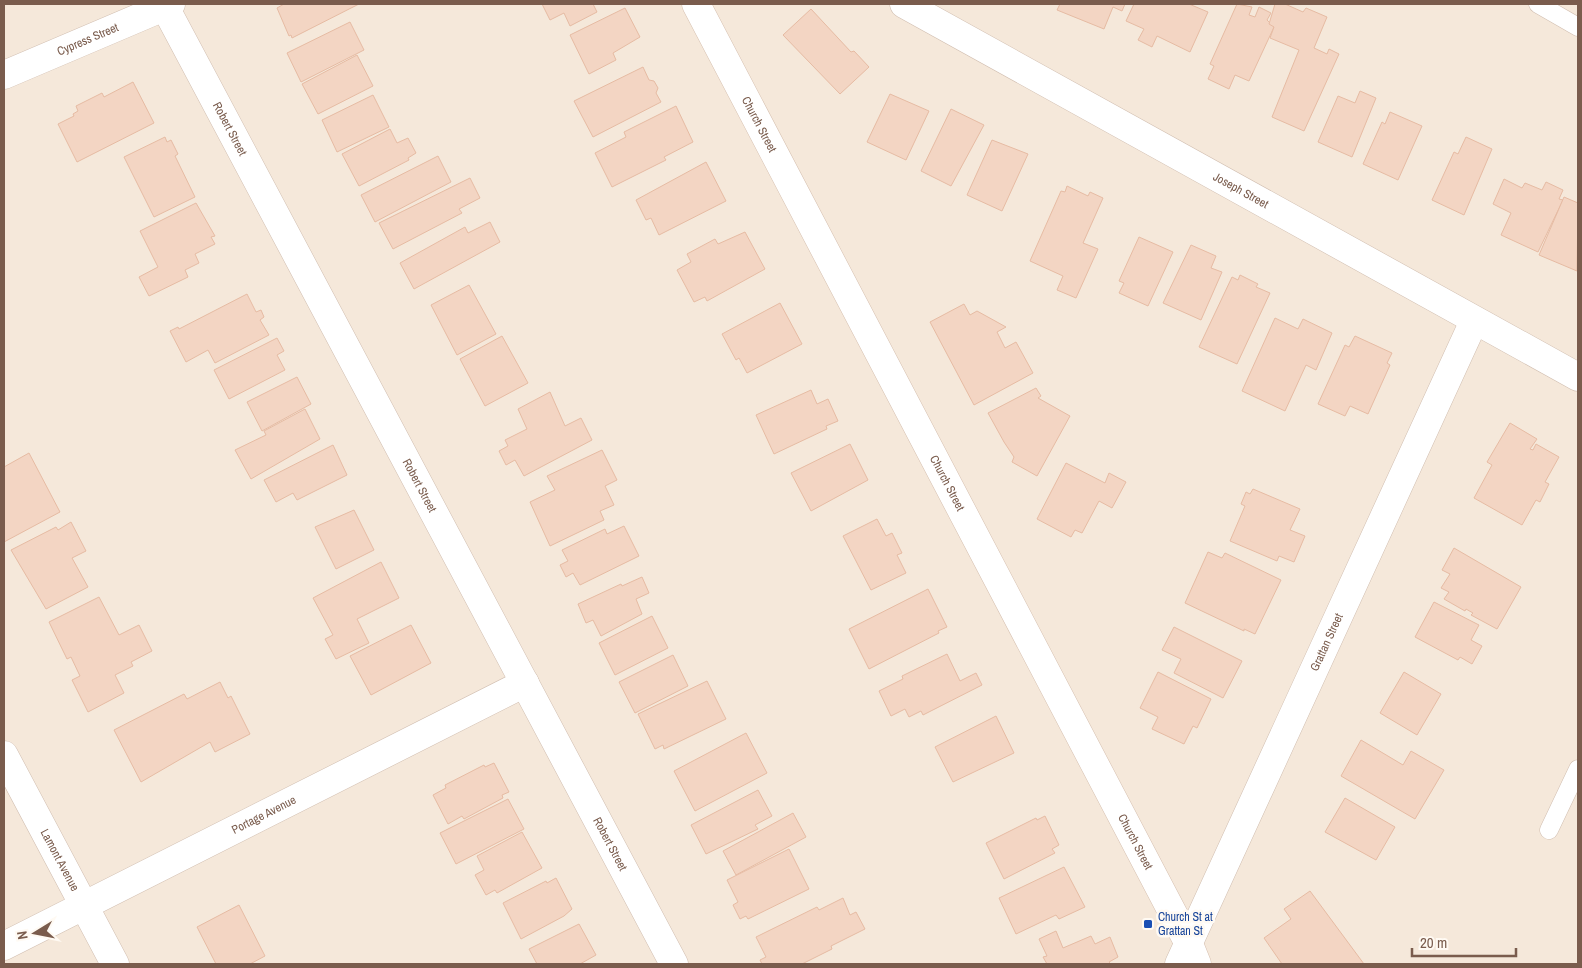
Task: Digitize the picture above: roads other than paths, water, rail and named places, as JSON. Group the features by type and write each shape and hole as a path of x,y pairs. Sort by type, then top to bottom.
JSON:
{"street":[{"name":"Church Street","path":"696,4 1188,958"},
{"name":"Joseph Street","path":"904,4 1578,377"},
{"name":"Cypress Street","path":"4,75 168,5"},
{"name":"Robert Street","path":"168,5 674,964"},
{"name":"Grattan Street","path":"1188,958 1474,321"},
{"name":"Portage Avenue","path":"4,946 84,904 525,684"},
{"name":"Lamont Avenue","path":"4,755 115,964"}],"lane":[{"path":"1538,4 1578,27"},
{"path":"1549,830 1578,769"}],"place":[{"name":"Church St at Grattan St","path":"1148,924"}]}
